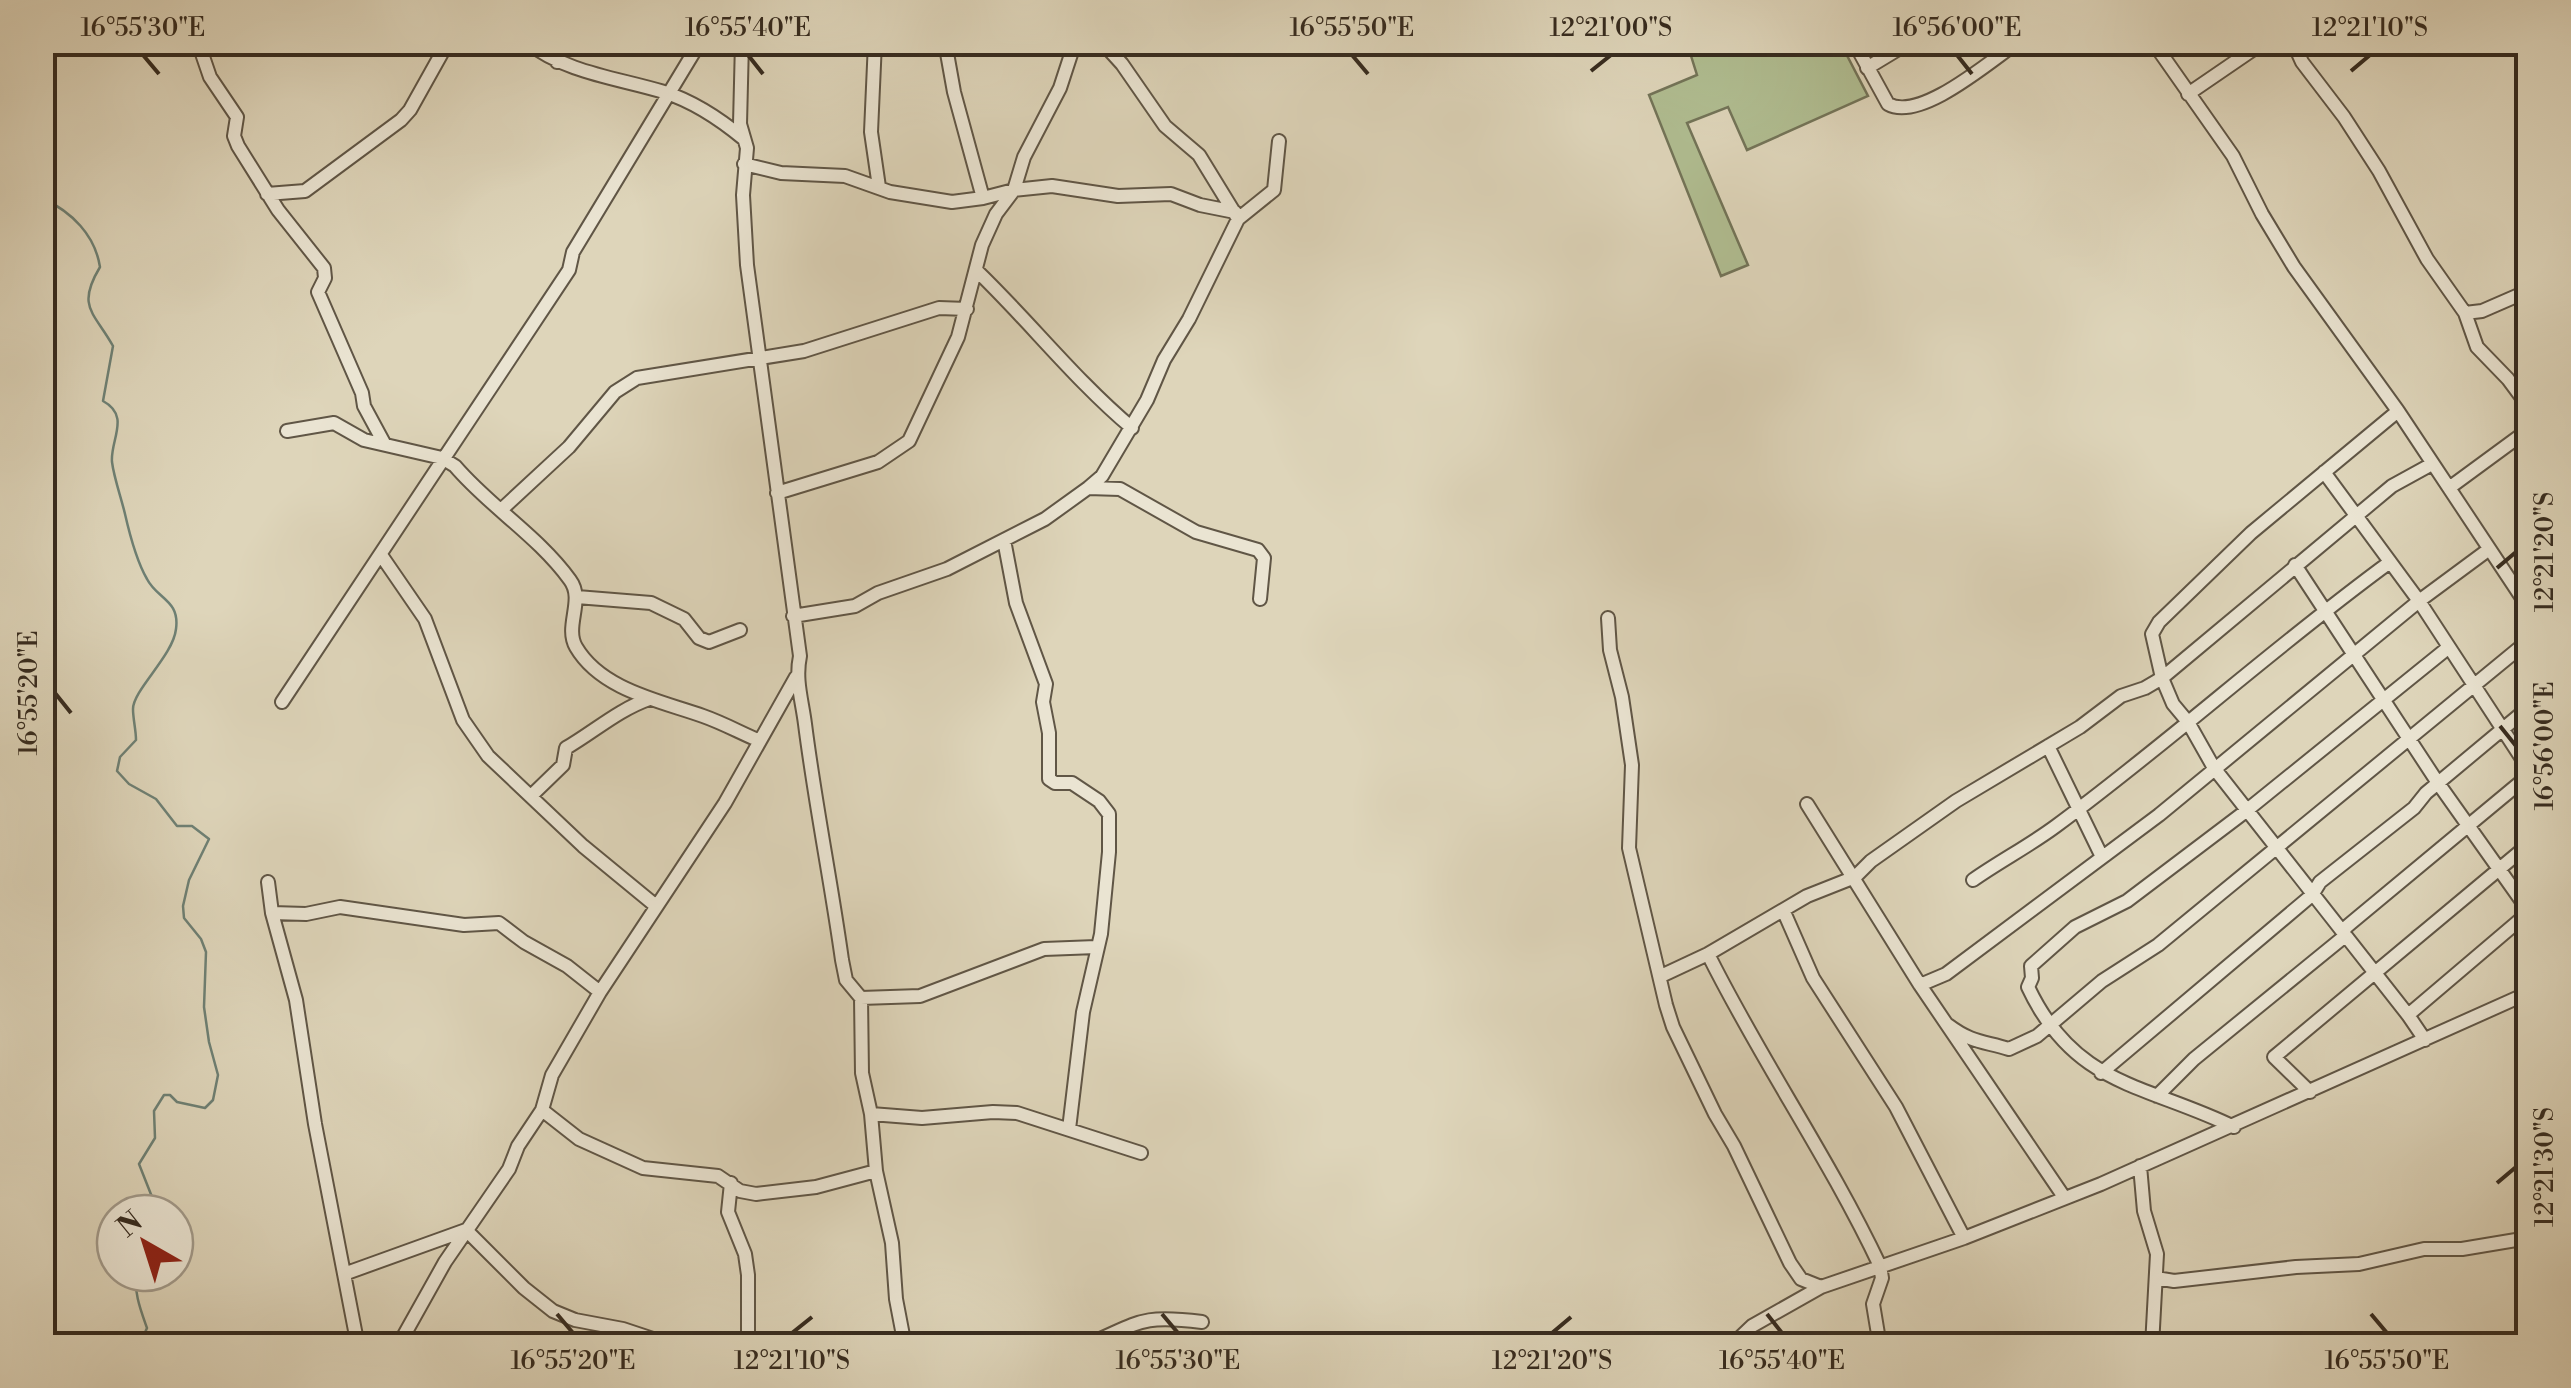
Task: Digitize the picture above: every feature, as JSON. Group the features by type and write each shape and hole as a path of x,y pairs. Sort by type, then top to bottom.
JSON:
{"street":[{"path":"198,42 210,77 237,117 235,141 267,194 324,268 325,278 318,292 362,393 364,406 384,443"},
{"path":"267,194 305,191 401,120 448,42"},
{"path":"527,42 557,62 668,94 706,110 744,139"},
{"path":"557,62 558,42"},
{"path":"282,702 569,270 573,252 700,42"},
{"path":"398,1346 422,1300 487,1204 542,1110 552,1075 600,992 694,852 796,677 800,656 747,266 747,148 740,124 742,42"},
{"path":"875,42 871,132 879,187"},
{"path":"945,42 954,92 983,198"},
{"path":"777,493 878,462 909,441 932,397 968,309 982,245 996,214 1014,190 1024,157 1060,88 1075,42"},
{"path":"1102,42 1165,126 1199,156 1237,216"},
{"path":"1854,42 1888,104 1897,109 1916,108 2018,42"},
{"path":"1867,68 1910,42"},
{"path":"2154,42 2233,156 2294,267 2398,411 2528,608"},
{"path":"2188,94 2264,42"},
{"path":"2294,42 2302,62 2344,117 2427,259 2465,313 2477,347 2528,406"},
{"path":"793,616 855,606 878,593 947,569 1068,504 1102,476 1132,428 1237,216 1274,190 1279,141"},
{"path":"744,164 781,173 845,176 952,202 1044,186 1118,196 1171,194 1237,216"},
{"path":"976,271 1079,381 1132,428"},
{"path":"2465,313 2482,311 2528,291"},
{"path":"501,510 569,448 604,403 628,382 804,351 939,308 968,309"},
{"path":"2398,411 2251,533 2159,622 2152,634 2162,678 2173,704 2214,768 2425,1040"},
{"path":"288,431 334,423 364,440 442,458 455,466 530,534 572,582 576,597 572,630 575,645 597,669 649,699 714,720 760,741"},
{"path":"2449,488 2528,430"},
{"path":"1661,976 1708,954 1807,896 1855,877 1870,862 1956,802 2120,696 2162,678 2392,486 2432,464"},
{"path":"2324,472 2419,601 2528,768"},
{"path":"1088,488 1120,489 1196,532 1258,550 1264,558 1260,599"},
{"path":"1004,540 1016,603 1046,684 1043,702 1049,733 1049,780 1072,783 1099,801 1109,814 1109,852 1068,1129"},
{"path":"1920,985 1946,974 2102,857 2419,601 2488,550"},
{"path":"381,555 425,619 463,720 488,756 583,846 656,906"},
{"path":"1972,880 2078,809 2325,609 2390,562"},
{"path":"2295,565 2382,701 2528,912 2408,1014"},
{"path":"576,597 651,603 684,619 699,638 709,642 740,630"},
{"path":"1608,618 1610,650 1622,696 1632,765 1629,848 1673,1027 1784,1250 1801,1279 1821,1287"},
{"path":"1948,1026 1976,1043 1993,1043 2009,1049 2037,1036 2102,981 2158,945 2528,641"},
{"path":"2234,1127 2101,1073 2074,1052 2048,1024 2028,986 2031,966 2075,927 2127,901 2246,811 2449,647"},
{"path":"796,677 846,980 861,998 862,1072 871,1114 876,1172 892,1243 904,1341 885,1346"},
{"path":"531,796 565,763 566,748 595,732 621,710 649,699"},
{"path":"2101,1073 2528,708"},
{"path":"2048,746 2102,857"},
{"path":"2344,936 2344,929 2528,776"},
{"path":"1807,804 1920,985 2064,1197"},
{"path":"2310,1092 2274,1056 2528,845"},
{"path":"268,882 272,913 296,1000 358,1346"},
{"path":"272,913 306,914 340,907 464,925 499,923 600,992"},
{"path":"1784,912 1813,978 1896,1107 1964,1238"},
{"path":"2157,1096 2194,1059 2344,936"},
{"path":"861,998 920,996 1044,949 1096,947"},
{"path":"1708,954 1755,1047 1810,1132 1880,1266 1882,1278 1873,1304 1880,1346"},
{"path":"1732,1346 1752,1326 1821,1287 1964,1238 2234,1127 2528,993"},
{"path":"542,1110 579,1139 643,1168 718,1176 740,1190 756,1194 787,1193 876,1172"},
{"path":"871,1114 922,1118 1017,1113 1141,1153"},
{"path":"2140,1166 2144,1211 2156,1254 2152,1346"},
{"path":"466,1230 553,1312 664,1343 755,1345 745,1254 728,1212 731,1183"},
{"path":"344,1274 466,1230"},
{"path":"2156,1278 2174,1281 2359,1264 2424,1248 2462,1248 2528,1238"},
{"path":"1084,1346 1141,1319 1202,1322"}],"green space":[{"path":"1840,42 1868,96 1747,150 1728,107 1687,123 1748,265 1721,276 1649,95 1697,75 1687,43"}],"waterway":[{"path":"42,198 80,226 97,255 100,267 89,291 89,301 94,317 113,346 103,401 118,421 112,454 114,474 140,564 176,619 168,650 135,701 136,740 120,757 117,771 129,784 156,799 177,826 192,826 209,839 189,880 183,906 184,918 206,952 204,1007 218,1075 213,1100 205,1108 164,1095 154,1111 155,1138 139,1164 150,1193"},
{"path":"137,1293 147,1328 139,1346"}]}
